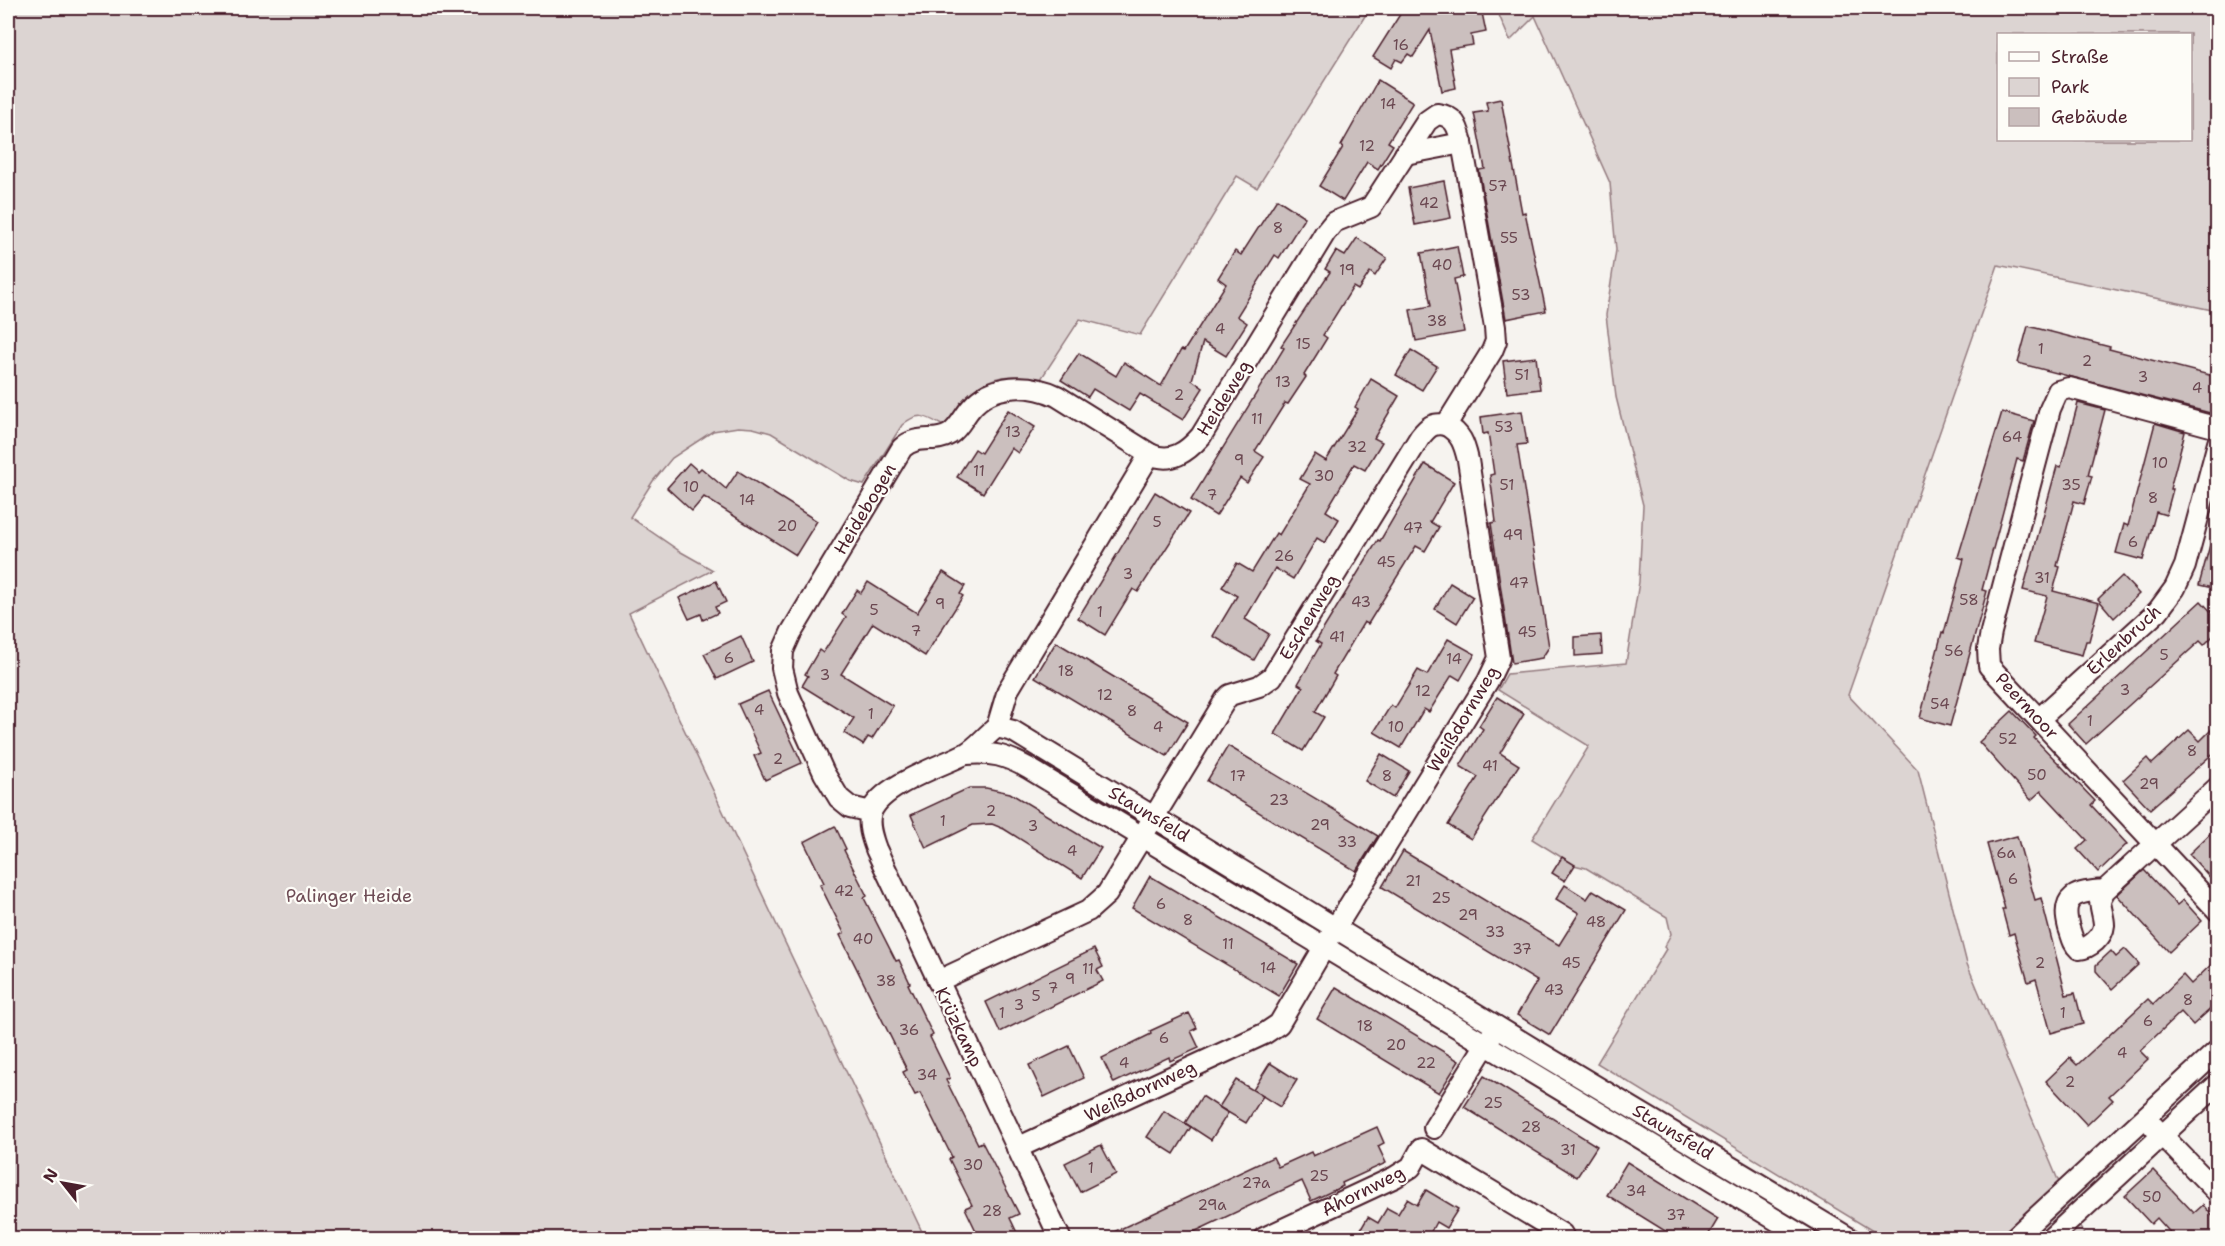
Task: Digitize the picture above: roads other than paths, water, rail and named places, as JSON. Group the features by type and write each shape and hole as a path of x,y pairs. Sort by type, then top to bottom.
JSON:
{"street":[{"name":"Heideweg","path":"1150,454 1161,459 1175,457 1189,450 1201,436 1325,233 1334,222 1371,207 1422,126 1437,114 1451,117 1456,124 1462,143"},
{"path":"1405,154 1462,143 1496,327 1496,341 1446,425"},
{"name":"Heidebogen","path":"871,813 849,807 838,798 788,693 782,668 783,651 790,633 902,448 915,440 951,434 972,406 990,392 1009,388 1032,388 1057,396 1150,454"},
{"name":"Peermoor","path":"2217,428 2069,388 2058,391 2050,409 1988,649 1989,666 2217,911"},
{"name":"Eschenweg","path":"938,981 1088,911 1107,894 1228,696 1259,686 1272,677 1419,437 1428,427 1437,423 1446,425"},
{"name":"Weißdornweg","path":"1336,927 1488,681 1499,658 1468,460 1464,443 1459,435 1446,425"},
{"name":"Erlenbruch","path":"2039,719 2157,611 2175,588 2185,566 2217,442"},
{"path":"997,727 1008,690 1150,454"},
{"name":"Staunsfeld","path":"871,813 878,801 893,789 966,754 977,747 997,727 1013,730 1850,1239"},
{"name":"Staunsfeld","path":"966,754 996,754 1011,758 1806,1239"},
{"path":"2105,890 2217,787"},
{"name":"Krüzkamp","path":"871,813 871,832 876,849 1059,1239"},
{"path":"1324,947 1336,927"},
{"name":"Weißdornweg","path":"1017,1148 1273,1030 1324,947"},
{"path":"1485,1045 1497,1026"},
{"name":"Ahornweg","path":"1264,1239 1395,1177 1411,1167 1485,1045"},
{"path":"2014,1239 2217,1050"},
{"path":"2051,1239 2217,1084"},
{"path":"2145,1118 2217,1193"},
{"name":"Ahornweg","path":"1427,1140 1562,1234 1564,1239"}],"park label":[{"name":"Palinger Heide","path":"349,896"}]}
